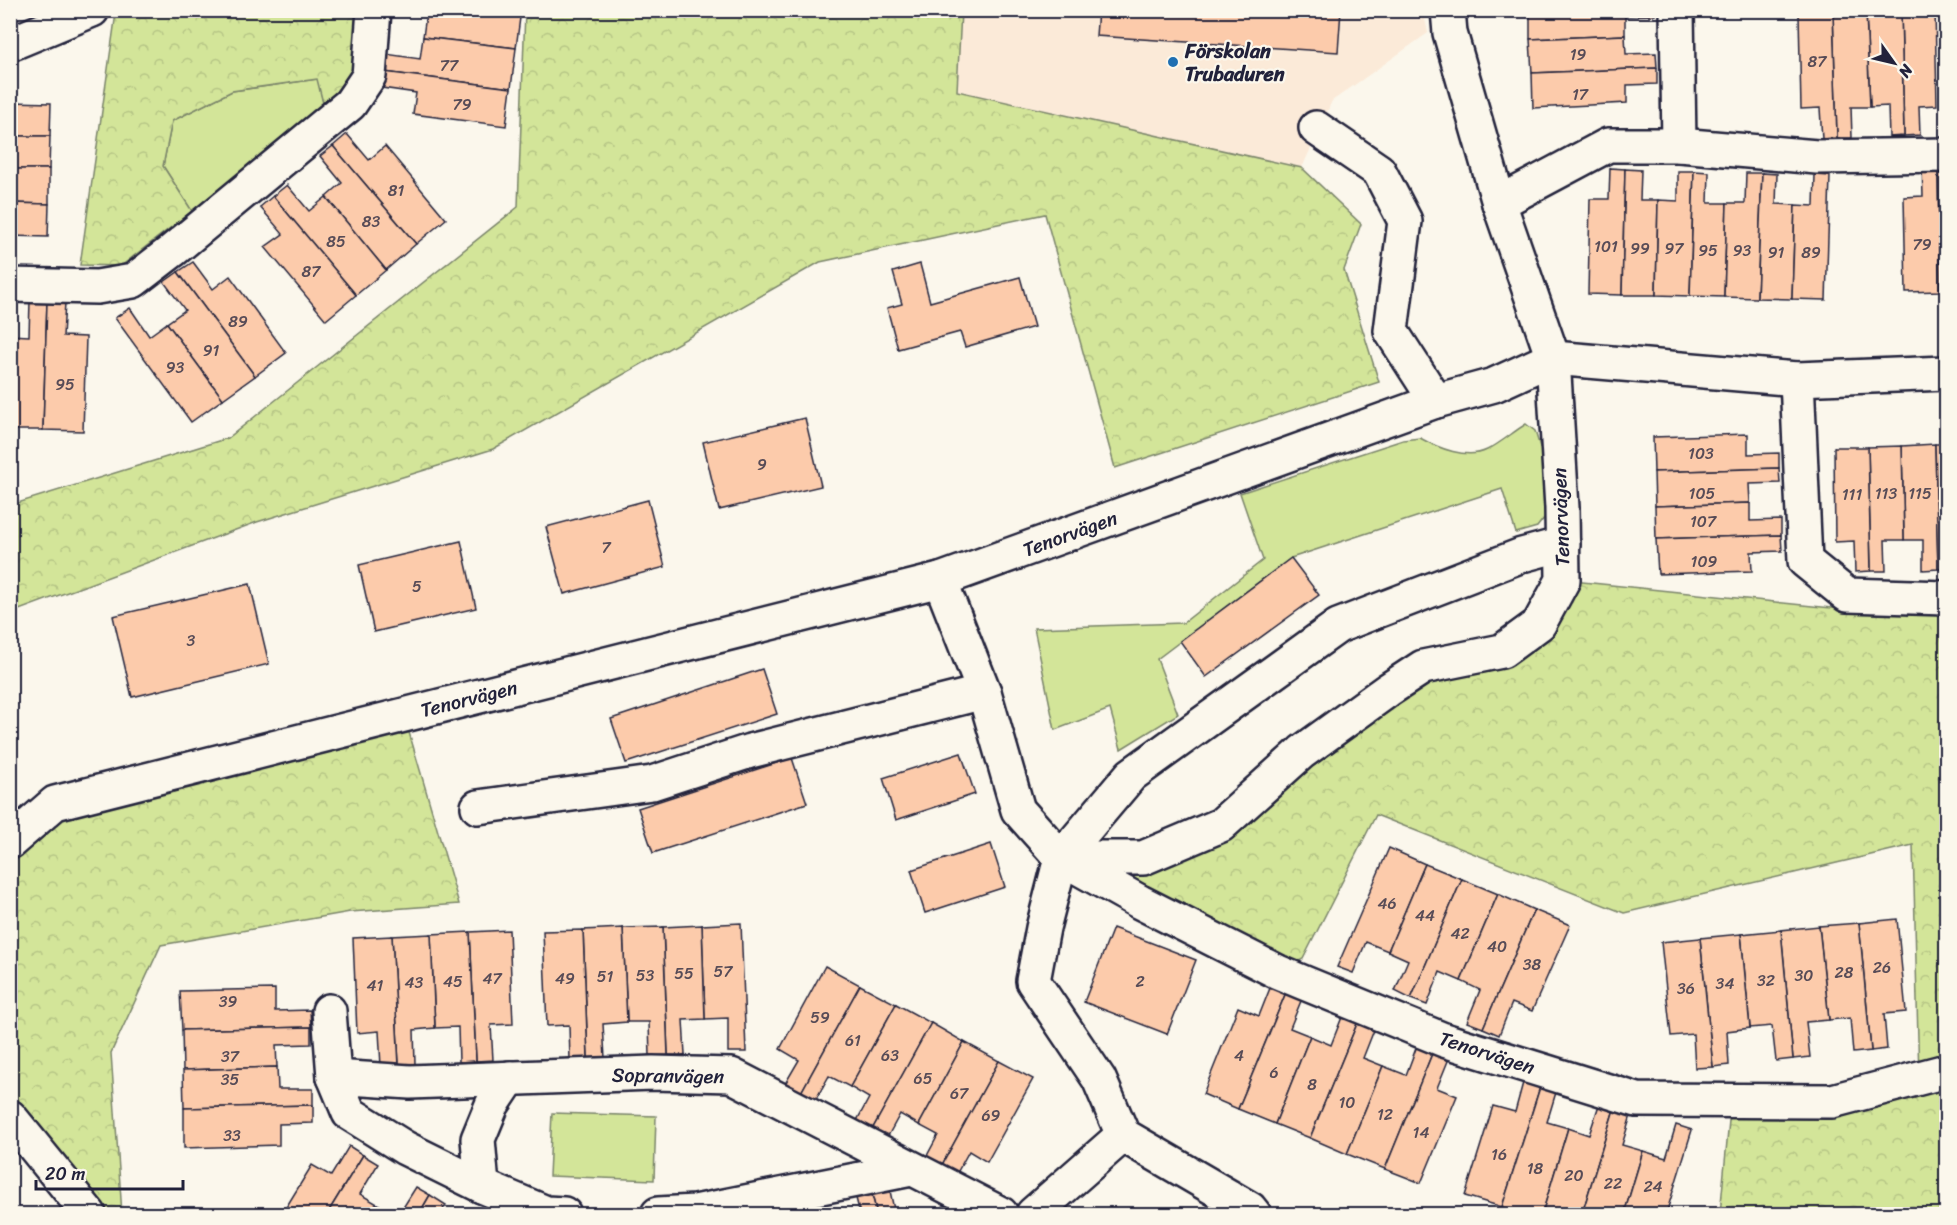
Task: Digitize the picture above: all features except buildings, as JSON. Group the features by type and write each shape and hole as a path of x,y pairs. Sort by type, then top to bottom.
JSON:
{"street":[{"path":"10,44 92,10"},
{"path":"10,285 97,287 133,281 141,275 350,104 369,76 374,10"},
{"name":"Tenorvägen","path":"1061,858 1143,858 1221,825 1302,752 1406,679 1424,668 1502,651 1539,624 1563,580 1553,358 1499,203 1450,33 1448,10"},
{"path":"1677,10 1679,145"},
{"path":"1316,128 1379,171 1405,221 1391,331 1436,401"},
{"path":"1499,203 1608,145 1679,145 1817,157 1947,154"},
{"name":"Tenorvägen","path":"10,842 55,803 940,580 1436,401 1494,385 1553,358 1797,379 1947,373"},
{"path":"1797,379 1804,561 1847,595 1947,598"},
{"name":"Tenorvägen","path":"1061,858 1131,775 1338,626 1522,555 1563,544"},
{"name":"Tenorvägen","path":"940,580 984,692 1018,810 1061,858 1140,902 1278,972 1444,1040 1637,1100 1832,1101 1947,1071"},
{"path":"478,807 652,783 750,751 984,692"},
{"path":"1061,858 1043,928 1033,981 1099,1079 1123,1135 1250,1209 1254,1215"},
{"path":"328,1011 334,1077 349,1113 405,1148 482,1186 546,1213 564,1215"},
{"name":"Sopranvägen","path":"334,1077 410,1082 653,1073 731,1075 1001,1215"},
{"path":"482,1186 478,1139 492,1105 510,1078"},
{"path":"10,1117 89,1215"},
{"path":"1033,1215 1123,1135"},
{"path":"658,1215 695,1212 911,1169"}],"shaded area":[{"name":"Förskolan Trubaduren","path":"1423,10 1428,33 1332,101 1302,168 957,91 961,11"}],"green space":[{"path":"123,10 358,11 353,70 324,107 317,79 232,91 172,121 163,166 192,211 121,266 80,265 116,13"},
{"path":"525,11 961,11 957,91 1302,168 1361,224 1344,270 1379,382 1115,468 1045,214 820,262 493,449 257,522 11,613 11,505 228,438 518,207"},
{"path":"318,79 324,107 192,211 163,166 172,121 232,91"},
{"path":"1526,424 1535,431 1547,470 1548,513 1537,527 1516,533 1502,489 1291,558 1157,659 1178,714 1121,749 1110,709 1055,730 1034,628 1183,623 1263,560 1240,493 1403,440 1420,438 1453,452 1479,453"},
{"path":"1563,580 1851,610 1946,612 1946,1214 1720,1214 1731,1100 1919,1078 1913,845 1624,913 1376,815 1303,959 1278,972 1061,858 1221,825 1388,690 1502,651"},
{"path":"404,715 459,904 350,912 161,945 111,1053 122,1214 89,1214 11,1117 10,842 55,803"},
{"path":"552,1113 656,1116 654,1180 549,1176"}],"place":[{"name":"Förskolan Trubaduren","path":"1173,62"}]}
